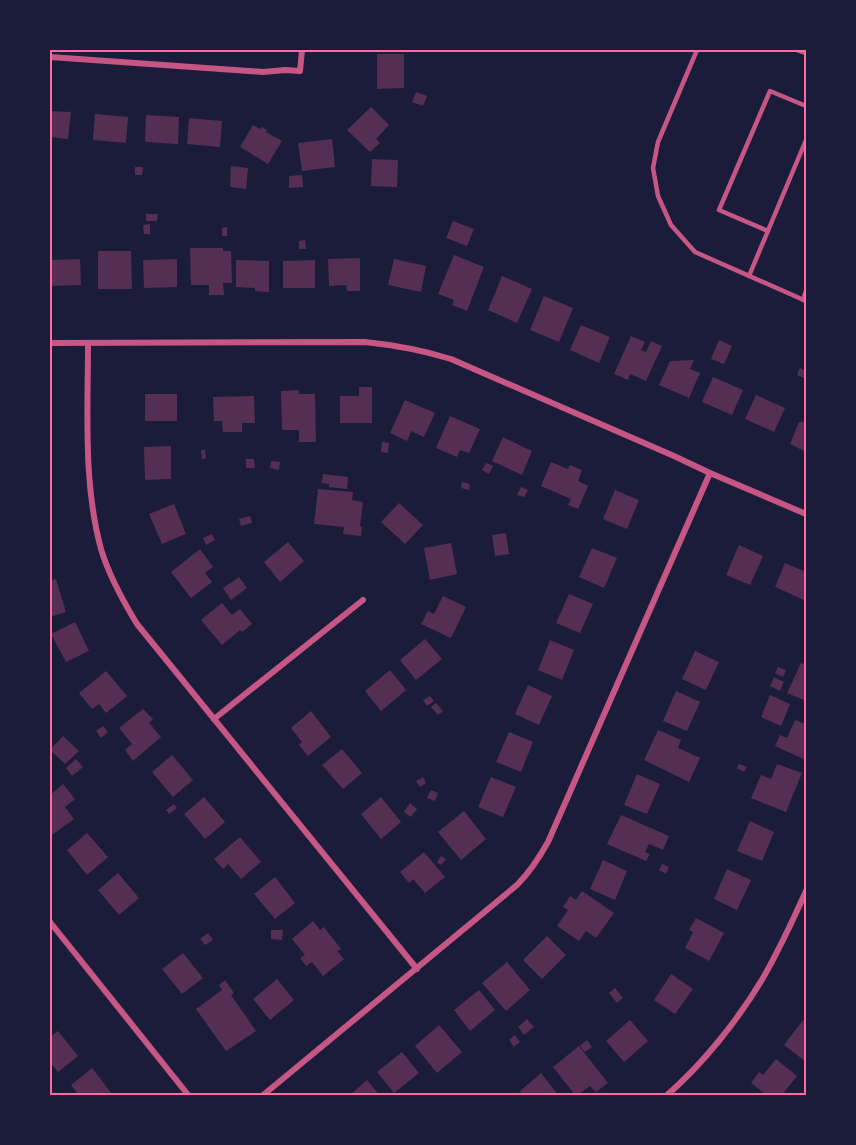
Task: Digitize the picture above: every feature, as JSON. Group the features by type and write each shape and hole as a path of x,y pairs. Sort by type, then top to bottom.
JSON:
{"street":[{"path":"50,57 263,72 300,71 302,50"},
{"path":"50,343 365,342 423,350 451,359 807,514"},
{"path":"88,343 88,460 94,516 102,550 123,601 137,624 417,969"},
{"path":"262,1095 517,885 541,856 710,473"},
{"path":"214,719 363,600"},
{"path":"666,1095 683,1081 721,1038 743,1008 778,951 807,891"},
{"path":"50,922 189,1095"}],"lane":[{"path":"697,50 658,142 653,168 658,196 671,225 695,252 805,300 807,291"},
{"path":"797,50 807,53"},
{"path":"768,231 718,210 770,91 807,106"},
{"path":"748,276 807,140"}],"building":[{"path":"377,54 404,54 404,88 377,89"},
{"path":"416,92 427,96 423,106 412,102"},
{"path":"371,107 389,125 376,139 380,143 370,152 347,130"},
{"path":"50,111 71,112 68,139 50,137"},
{"path":"95,114 128,117 126,143 93,140"},
{"path":"146,115 179,117 178,144 145,142"},
{"path":"189,118 222,121 220,147 187,144"},
{"path":"253,125 260,129 262,127 267,130 266,132 282,141 268,164 240,147"},
{"path":"332,139 335,167 302,171 298,143"},
{"path":"372,159 398,160 397,187 371,186"},
{"path":"231,166 248,168 246,189 230,187"},
{"path":"135,167 143,167 142,175 135,175"},
{"path":"302,175 303,187 289,188 289,176"},
{"path":"146,214 158,214 157,221 146,221"},
{"path":"453,221 474,229 467,246 446,238"},
{"path":"150,224 150,234 144,234 143,225"},
{"path":"227,227 227,236 222,236 222,228"},
{"path":"305,240 306,249 299,249 299,241"},
{"path":"190,248 223,248 223,251 231,251 232,283 223,283 224,295 209,295 209,285 191,285"},
{"path":"98,251 131,251 132,289 98,289"},
{"path":"454,255 484,267 467,311 452,305 454,300 438,294"},
{"path":"360,258 360,291 347,291 346,285 329,286 328,259"},
{"path":"80,259 81,285 50,286 50,260"},
{"path":"177,259 177,287 144,288 143,260"},
{"path":"394,259 426,266 421,292 388,285"},
{"path":"236,260 269,261 269,292 255,291 255,288 236,287"},
{"path":"315,260 315,288 283,288 283,261"},
{"path":"502,276 532,289 517,323 488,310"},
{"path":"544,296 573,308 559,342 530,330"},
{"path":"581,325 610,337 599,363 570,350"},
{"path":"631,336 645,342 641,350 646,352 651,341 662,346 646,381 630,374 628,380 614,374"},
{"path":"719,340 732,346 724,364 711,359"},
{"path":"694,360 690,369 700,373 689,398 659,385 670,361"},
{"path":"800,368 806,371 804,378 797,375"},
{"path":"713,377 743,390 732,415 702,402"},
{"path":"359,387 372,387 372,423 340,423 340,396 359,396"},
{"path":"299,390 299,394 315,394 316,442 299,442 299,430 282,430 281,391"},
{"path":"145,394 177,394 177,421 145,421"},
{"path":"756,395 785,408 774,432 745,419"},
{"path":"254,396 255,423 242,423 242,432 223,432 222,421 214,421 213,397"},
{"path":"405,400 435,413 424,437 411,431 407,441 390,433"},
{"path":"450,416 480,429 469,453 460,450 457,457 436,448"},
{"path":"799,422 806,423 806,452 790,444"},
{"path":"503,437 532,451 522,475 492,461"},
{"path":"382,442 389,443 388,453 381,452"},
{"path":"171,446 171,479 145,480 144,447"},
{"path":"201,450 205,450 206,458 202,459"},
{"path":"246,459 254,459 255,468 246,468"},
{"path":"271,461 280,462 279,470 270,468"},
{"path":"551,462 568,469 570,465 582,470 578,481 588,486 578,509 568,505 571,499 541,486"},
{"path":"486,463 493,466 489,474 482,470"},
{"path":"323,474 348,477 347,489 329,487 329,484 322,483"},
{"path":"462,482 470,484 469,490 461,488"},
{"path":"521,487 528,490 524,497 517,495"},
{"path":"318,489 353,492 352,500 363,502 361,536 343,534 344,527 314,524"},
{"path":"615,490 639,500 627,529 603,519"},
{"path":"399,503 423,525 405,544 381,522"},
{"path":"174,504 186,534 162,544 149,514"},
{"path":"250,516 252,523 241,526 239,519"},
{"path":"506,533 509,554 495,556 492,535"},
{"path":"212,534 215,540 206,545 203,538"},
{"path":"288,542 304,561 280,582 264,562"},
{"path":"451,543 457,574 430,580 424,548"},
{"path":"739,545 763,556 750,585 726,575"},
{"path":"592,548 617,558 604,588 579,577"},
{"path":"200,549 213,567 205,573 212,582 191,598 171,572"},
{"path":"785,563 806,572 806,598 804,600 775,587"},
{"path":"239,577 247,588 231,600 223,588"},
{"path":"56,579 66,612 50,617 50,581"},
{"path":"569,594 593,604 580,633 556,623"},
{"path":"443,596 466,607 451,638 421,624 428,611 434,614"},
{"path":"222,603 232,615 240,609 252,624 242,632 240,630 222,645 201,620"},
{"path":"75,622 89,651 66,662 51,634"},
{"path":"425,639 442,659 416,680 400,660"},
{"path":"550,640 574,650 562,680 538,670"},
{"path":"695,651 719,662 706,690 682,679"},
{"path":"801,663 806,665 806,701 787,693"},
{"path":"778,667 786,670 783,677 775,673"},
{"path":"390,670 406,690 381,711 365,691"},
{"path":"106,671 127,696 106,713 99,704 92,709 79,693"},
{"path":"774,677 784,682 780,691 770,686"},
{"path":"528,685 552,696 539,725 515,714"},
{"path":"676,691 700,702 687,731 663,721"},
{"path":"770,695 790,704 781,726 761,717"},
{"path":"430,696 434,701 427,706 423,700"},
{"path":"436,703 443,711 438,715 431,707"},
{"path":"143,709 153,719 149,723 161,737 133,761 125,750 132,744 119,728"},
{"path":"311,711 331,737 308,756 299,745 302,742 291,728"},
{"path":"795,720 806,724 806,760 775,746 780,735 787,738"},
{"path":"103,726 108,732 101,738 96,731"},
{"path":"658,730 681,740 678,748 700,758 689,782 644,760"},
{"path":"509,732 533,742 521,772 496,762"},
{"path":"63,736 79,751 65,764 50,750"},
{"path":"342,749 362,773 343,789 322,765"},
{"path":"172,755 193,780 173,797 152,772"},
{"path":"76,759 83,767 72,776 66,768"},
{"path":"739,764 747,767 744,772 737,768"},
{"path":"777,764 802,773 786,812 751,798 761,775 771,779"},
{"path":"637,774 660,784 647,814 624,805"},
{"path":"423,777 426,783 420,787 416,781"},
{"path":"491,777 516,787 503,817 478,807"},
{"path":"63,784 75,799 65,807 74,819 52,835 50,795"},
{"path":"431,790 438,793 435,801 427,798"},
{"path":"204,797 225,822 205,839 184,814"},
{"path":"381,797 401,822 381,839 361,814"},
{"path":"410,803 417,809 411,817 404,812"},
{"path":"174,804 177,808 169,814 166,810"},
{"path":"464,811 486,839 461,860 438,832"},
{"path":"621,815 669,836 663,850 649,844 645,852 650,854 646,861 607,844"},
{"path":"750,821 774,832 762,861 737,851"},
{"path":"87,833 108,857 87,875 67,850"},
{"path":"240,837 261,862 241,879 228,864 223,869 214,859"},
{"path":"424,852 445,877 425,893 413,879 409,883 400,872"},
{"path":"441,856 446,859 441,865 437,862"},
{"path":"603,860 627,871 615,900 590,889"},
{"path":"662,864 669,867 666,874 659,870"},
{"path":"727,869 751,880 737,910 714,899"},
{"path":"118,873 139,898 119,915 98,890"},
{"path":"275,877 295,903 275,919 254,894"},
{"path":"582,891 614,913 596,938 586,931 579,941 557,926 568,910 563,907 570,896 576,900"},
{"path":"696,918 724,933 709,961 685,948 693,932 689,930"},
{"path":"313,921 320,930 324,927 341,949 337,951 344,959 323,976 312,962 306,966 300,958 305,955 292,939"},
{"path":"271,930 283,930 282,940 271,939"},
{"path":"208,933 213,940 205,945 200,939"},
{"path":"547,936 566,955 542,979 523,960"},
{"path":"183,953 203,978 182,994 162,969"},
{"path":"507,962 530,990 506,1011 482,983"},
{"path":"671,974 693,989 675,1014 654,1000"},
{"path":"277,979 294,1000 270,1020 253,999"},
{"path":"225,980 234,993 231,995 256,1031 226,1051 196,1009 222,990 219,985"},
{"path":"615,988 623,998 617,1003 609,993"},
{"path":"479,990 495,1010 470,1031 454,1010"},
{"path":"527,1019 534,1027 524,1035 518,1027"},
{"path":"630,1020 648,1041 624,1062 606,1041"},
{"path":"803,1020 806,1022 805,1061 784,1045"},
{"path":"439,1025 462,1052 437,1073 415,1046"},
{"path":"58,1031 78,1056 58,1072 50,1062 50,1037"},
{"path":"515,1035 520,1042 514,1047 509,1040"},
{"path":"587,1040 592,1047 585,1052 580,1046"},
{"path":"579,1046 608,1083 596,1092 590,1086 576,1096 553,1067"},
{"path":"402,1052 419,1073 394,1093 377,1072"},
{"path":"776,1059 797,1076 781,1096 768,1096 751,1083 759,1072 763,1075"},
{"path":"92,1068 112,1094 110,1096 79,1096 71,1085"},
{"path":"541,1073 559,1096 523,1096 520,1091"},
{"path":"367,1080 380,1096 349,1096"}]}
